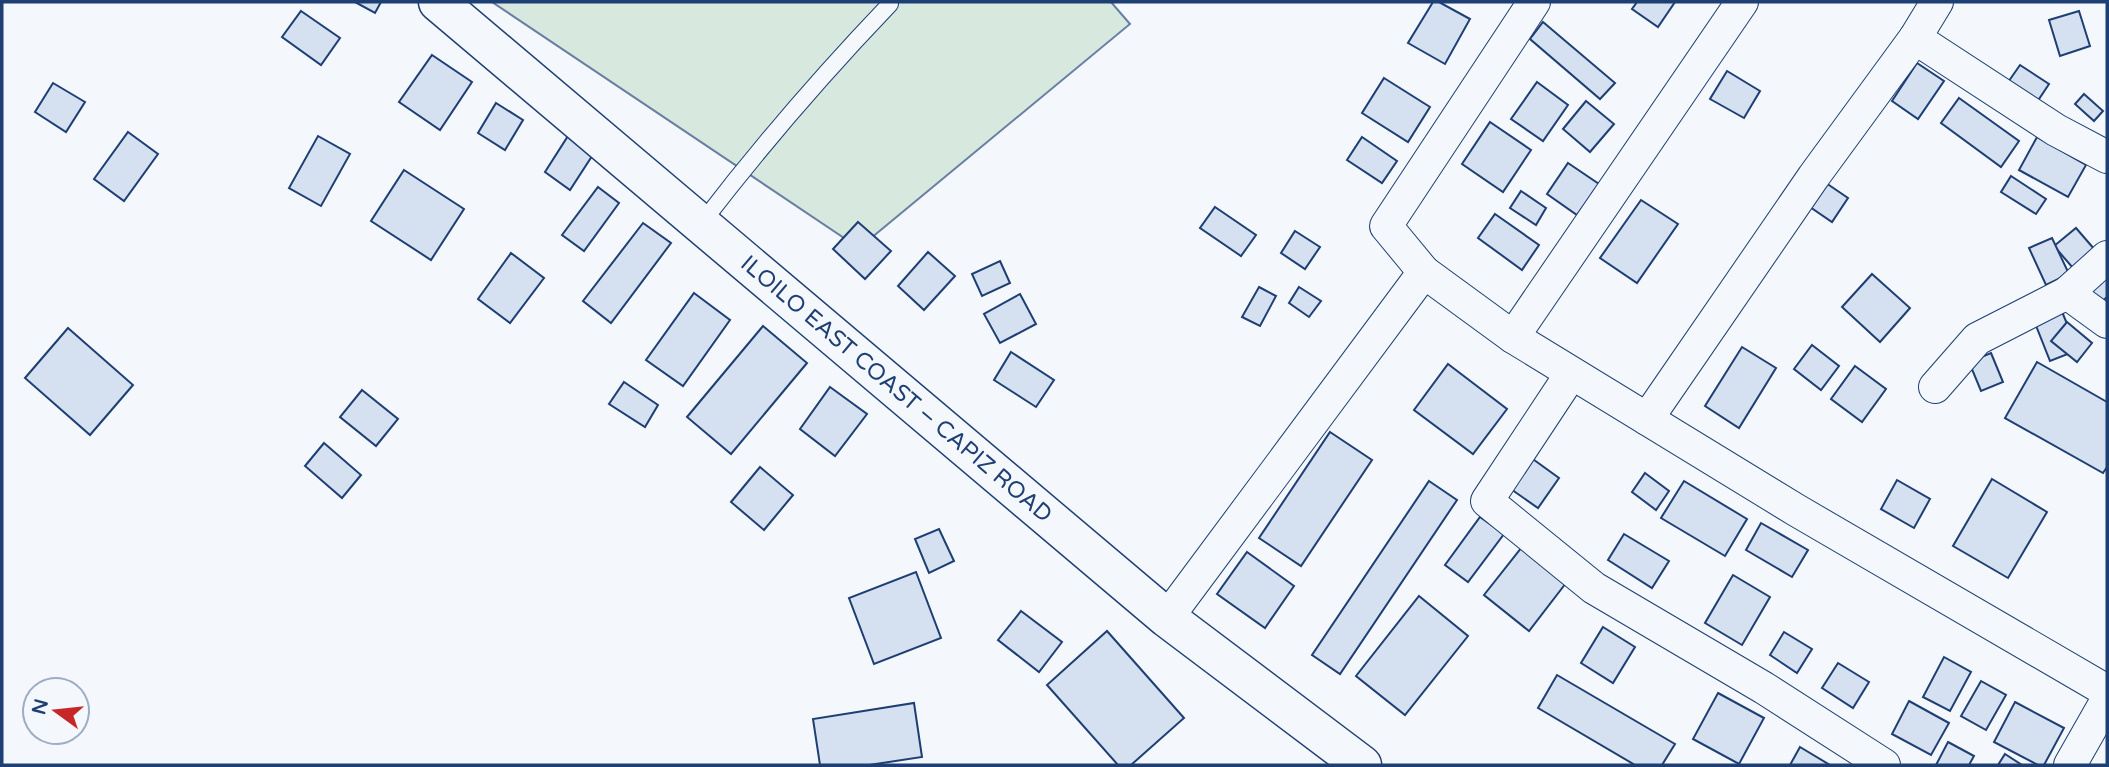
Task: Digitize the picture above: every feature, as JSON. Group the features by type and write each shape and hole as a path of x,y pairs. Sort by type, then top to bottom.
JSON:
{"main road":[{"name":"ILOILO EAST COAST – CAPIZ ROAD","path":"438,2 1167,618 1362,765"}],"street":[{"path":"1534,2 1386,226 1424,272 1513,337 1571,374 1796,510 2107,691"},
{"path":"1513,337 1742,2"},
{"path":"1647,419 1937,2"},
{"path":"1914,38 2056,130 2107,157"},
{"path":"1935,387 1977,339 2067,293 2107,257"},
{"path":"1167,618 1424,272"},
{"path":"2067,293 2107,322"},
{"path":"1571,374 1488,500 1594,588 1764,688 1884,765"},
{"path":"2070,765 2107,701"}],"lane":[{"path":"701,224 761,147 828,69 890,4"}],"shaded area":[{"path":"492,2 1111,2 1130,24 859,248"}],"building":[{"path":"355,2 381,2 375,13"},
{"path":"1433,2 1439,2 1470,19 1445,64 1408,43"},
{"path":"1637,2 1675,2 1658,27 1632,9"},
{"path":"301,11 340,38 321,65 282,37"},
{"path":"2079,11 2090,46 2060,56 2049,20"},
{"path":"1543,22 1615,83 1600,99 1530,39"},
{"path":"432,55 472,82 440,130 399,102"},
{"path":"1917,63 1944,81 1918,119 1892,101"},
{"path":"2020,65 2049,84 2033,108 2004,88"},
{"path":"1727,71 1760,91 1744,118 1710,99"},
{"path":"1384,78 1430,107 1408,142 1362,113"},
{"path":"1537,82 1568,105 1543,141 1511,119"},
{"path":"53,83 85,102 66,132 35,112"},
{"path":"2084,94 2103,111 2094,121 2075,104"},
{"path":"1959,98 2019,141 2001,167 1941,123"},
{"path":"1586,101 1614,124 1590,152 1563,129"},
{"path":"496,103 523,120 505,150 478,133"},
{"path":"1490,122 1531,150 1503,192 1462,164"},
{"path":"128,132 158,154 124,201 94,179"},
{"path":"318,136 350,154 321,206 289,188"},
{"path":"568,136 594,153 570,190 545,172"},
{"path":"1362,137 1397,161 1382,183 1347,160"},
{"path":"2037,137 2086,165 2068,197 2019,170"},
{"path":"1568,163 1599,184 1577,215 1547,194"},
{"path":"404,170 464,209 431,260 371,221"},
{"path":"2011,176 2046,199 2036,214 2001,192"},
{"path":"1826,183 1848,198 1832,222 1810,207"},
{"path":"598,187 619,203 584,251 562,235"},
{"path":"1521,191 1546,208 1536,225 1510,208"},
{"path":"1641,200 1678,224 1637,283 1600,258"},
{"path":"1215,207 1256,235 1241,256 1200,228"},
{"path":"1495,214 1539,245 1522,270 1478,238"},
{"path":"858,222 891,251 865,279 833,249"},
{"path":"643,223 671,243 611,323 583,301"},
{"path":"2076,228 2095,250 2073,268 2054,246"},
{"path":"1295,231 1320,247 1305,269 1281,253"},
{"path":"2052,238 2069,274 2046,285 2029,248"},
{"path":"928,252 955,276 924,310 898,286"},
{"path":"511,253 544,278 510,323 478,299"},
{"path":"1000,261 1010,283 982,296 972,274"},
{"path":"1872,274 1910,308 1880,342 1842,307"},
{"path":"2107,274 2107,297 2098,305 2082,286"},
{"path":"1259,287 1276,296 1260,326 1242,317"},
{"path":"1299,287 1321,301 1309,317 1289,303"},
{"path":"694,293 730,320 683,386 646,360"},
{"path":"1020,294 1036,324 1000,343 984,314"},
{"path":"2060,307 2078,350 2050,361 2033,318"},
{"path":"2067,322 2092,343 2077,362 2051,341"},
{"path":"763,326 807,363 731,454 687,417"},
{"path":"68,328 133,385 90,435 25,378"},
{"path":"1812,345 1839,366 1821,390 1794,369"},
{"path":"1742,347 1776,368 1739,428 1705,406"},
{"path":"1011,352 1054,380 1036,407 994,380"},
{"path":"1991,353 2003,382 1981,391 1969,362"},
{"path":"2037,362 2107,402 2107,467 2103,473 2005,418"},
{"path":"1448,364 1507,409 1473,454 1414,410"},
{"path":"1855,366 1886,389 1862,422 1831,399"},
{"path":"624,382 658,405 645,427 609,404"},
{"path":"830,387 867,414 835,456 800,429"},
{"path":"362,390 398,419 376,446 340,417"},
{"path":"1330,432 1372,460 1301,566 1259,538"},
{"path":"324,443 361,475 342,498 305,466"},
{"path":"1530,457 1559,478 1538,508 1508,487"},
{"path":"760,467 793,495 764,530 731,502"},
{"path":"1645,473 1669,491 1656,510 1632,492"},
{"path":"1992,479 2047,512 2008,578 1953,546"},
{"path":"1897,480 1930,499 1914,528 1881,509"},
{"path":"1429,481 1457,500 1340,674 1312,655"},
{"path":"1684,481 1747,519 1725,556 1661,518"},
{"path":"1480,517 1504,534 1468,582 1445,565"},
{"path":"1761,523 1808,550 1792,577 1746,550"},
{"path":"939,529 954,561 929,573 915,539"},
{"path":"1624,534 1669,561 1652,588 1608,560"},
{"path":"1522,547 1566,583 1529,631 1484,595"},
{"path":"1247,552 1294,586 1265,628 1217,594"},
{"path":"916,572 941,638 874,664 849,598"},
{"path":"1733,575 1770,597 1742,645 1705,623"},
{"path":"1419,596 1468,636 1405,715 1356,676"},
{"path":"1021,611 1062,642 1039,672 998,640"},
{"path":"1603,627 1635,647 1613,683 1581,663"},
{"path":"1107,631 1184,718 1131,765 1118,765 1047,685"},
{"path":"1784,632 1812,649 1797,673 1770,655"},
{"path":"1944,657 1971,672 1950,711 1923,697"},
{"path":"1838,663 1869,682 1853,708 1822,688"},
{"path":"1557,675 1675,744 1662,765 1635,765 1538,708"},
{"path":"1981,681 2006,695 1986,730 1961,716"},
{"path":"1718,693 1764,718 1739,764 1693,739"},
{"path":"1909,701 1949,723 1931,755 1892,734"},
{"path":"2015,702 2064,728 2044,765 2038,765 1994,742"},
{"path":"914,703 922,757 869,765 820,765 813,719"},
{"path":"1948,742 1974,756 1969,765 1936,765"},
{"path":"1800,747 1830,765 1790,765"},
{"path":"2005,754 2022,765 1998,765"}]}
